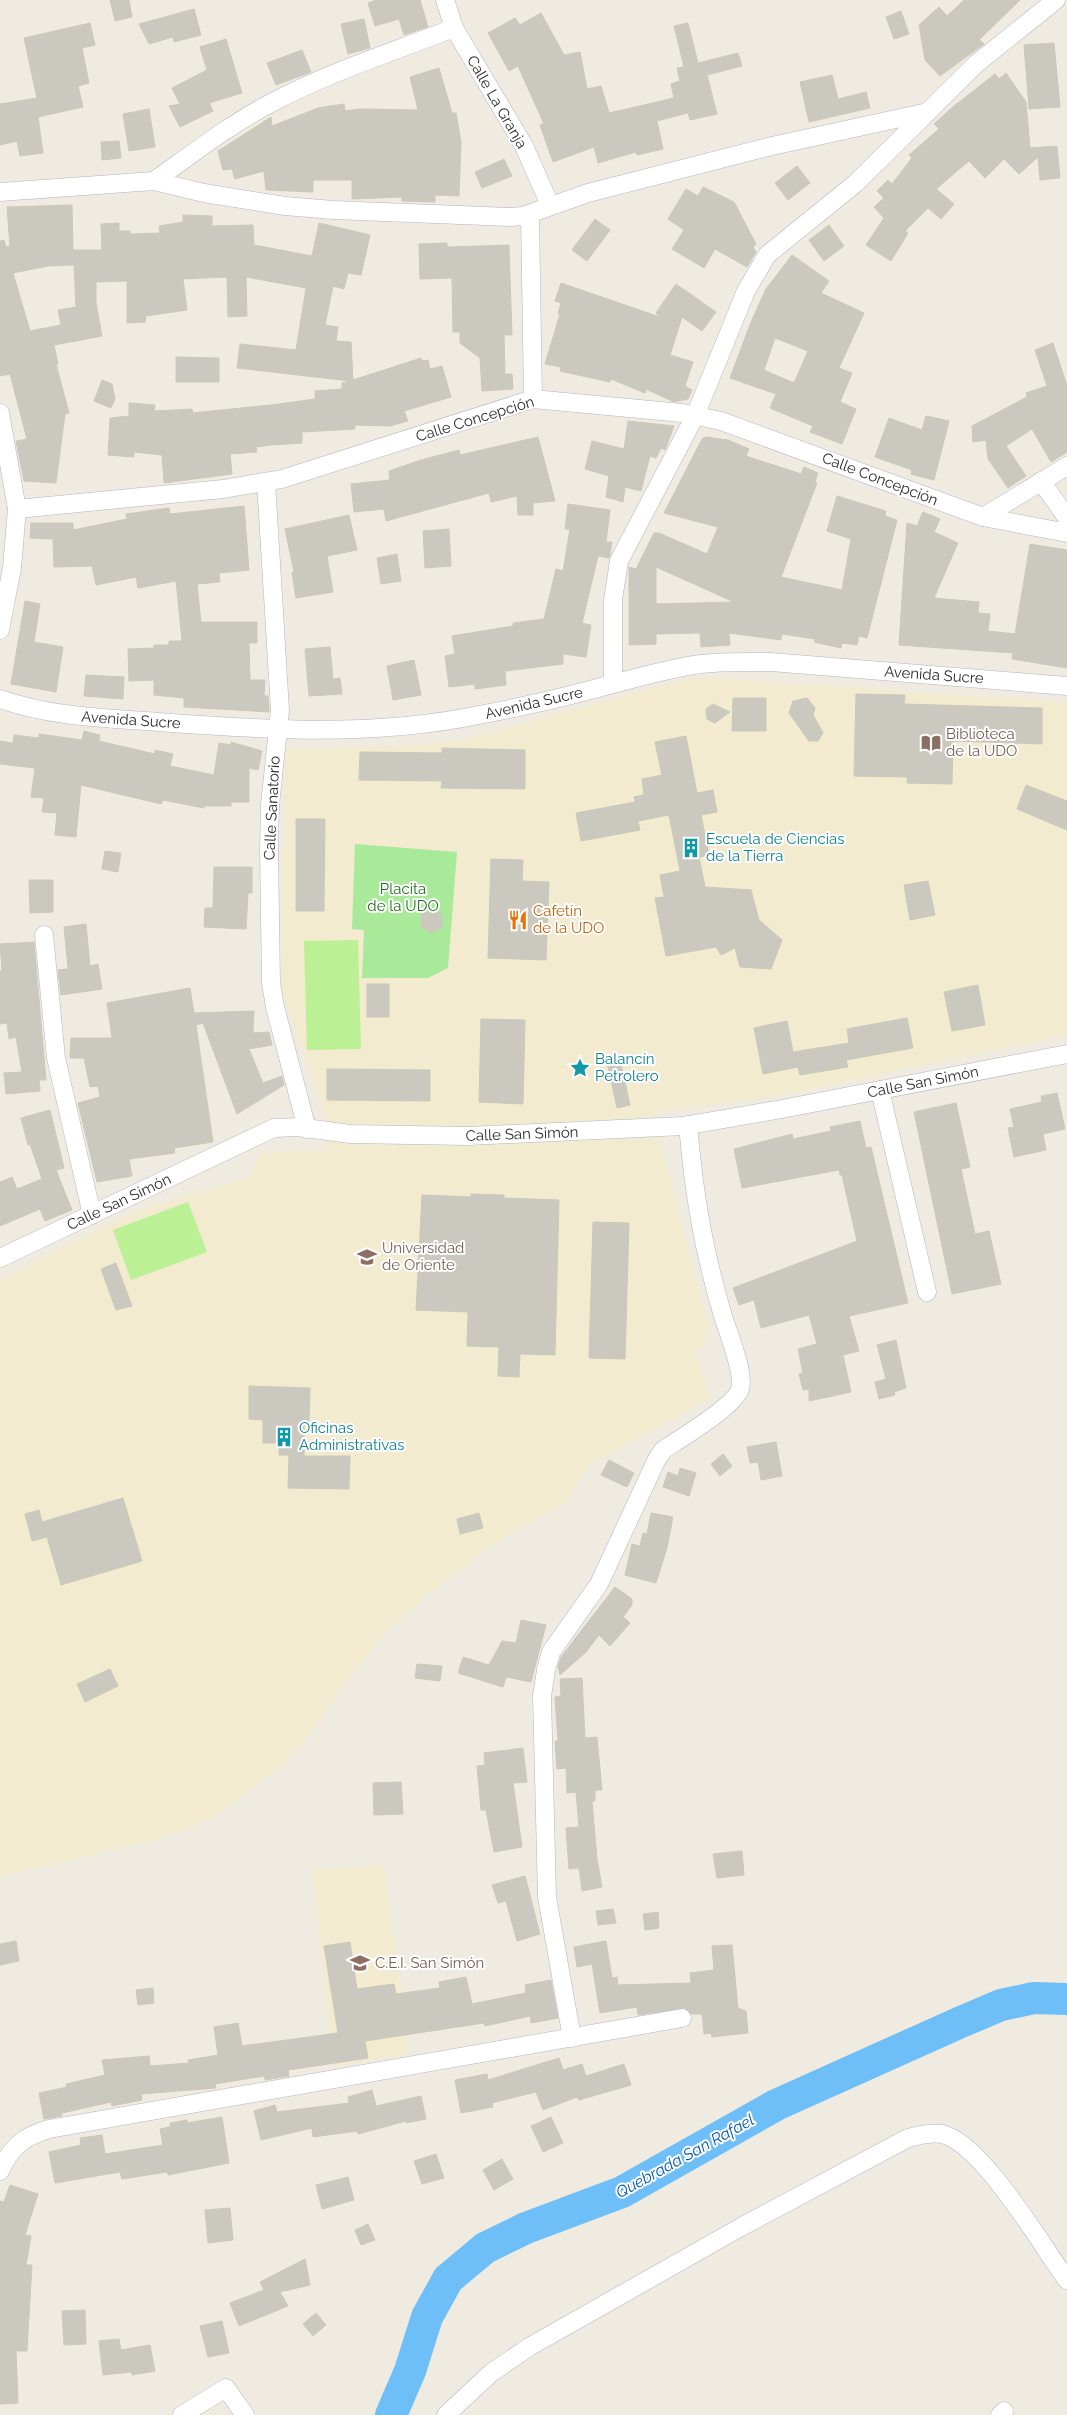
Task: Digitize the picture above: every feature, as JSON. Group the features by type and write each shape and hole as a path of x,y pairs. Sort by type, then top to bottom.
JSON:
{"street":[{"name":"Calle La Granja","path":"445,0 454,28 524,146 550,205"},
{"path":"613,684 613,600 619,561 695,416 746,291 767,255 856,184 976,64 1059,2"},
{"path":"154,181 206,144 269,104 316,82 454,28"},
{"path":"0,192 154,181 224,197 333,210 511,217 530,214 550,205 588,193 772,146 928,112"},
{"path":"530,214 533,399"},
{"name":"Calle Concepción","path":"17,509 223,489 266,482 303,473 533,399 695,416 722,421 983,517 1067,533"},
{"path":"0,414 17,509 14,552 0,630"},
{"path":"983,517 1067,466"},
{"path":"1041,481 1067,518"},
{"name":"Calle Sanatorio","path":"266,482 280,710 269,850 271,982 277,1017 307,1129"},
{"name":"Avenida Sucre","path":"0,699 27,709 63,714 278,730 339,731 414,725 476,716 679,668 732,662 771,662 1067,686"},
{"path":"44,935 56,1058 92,1216"},
{"name":"Calle San Simón","path":"0,1258 92,1216 259,1133 274,1128 307,1129 341,1134 468,1136 629,1130 688,1125 1067,1054"},
{"path":"880,1090 927,1292"},
{"path":"572,2038 547,1897 542,1696 546,1670 551,1652 599,1584 657,1459 664,1450 733,1402 741,1386 737,1362 707,1263 698,1213 688,1125"},
{"path":"0,2171 12,2148 21,2140 34,2133 49,2129 682,2018"},
{"path":"446,2415 491,2373 529,2347 741,2227 908,2138 920,2135 942,2134 968,2148 1005,2192 1067,2280"},
{"path":"182,2415 226,2388 245,2415"}],"shaded area":[{"name":"Universidad de Oriente","path":"696,677 1067,702 1067,1035 821,1087 746,1101 658,1112 661,1142 708,1325 707,1342 696,1354 711,1398 589,1465 567,1502 501,1539 429,1594 387,1632 354,1672 309,1736 280,1767 224,1811 190,1828 155,1840 0,1877 0,1280 121,1218 157,1204 248,1178 260,1153 326,1149 326,1119 282,992 285,749 410,746 462,740"},
{"name":"C.E.I. San Simón","path":"384,1865 410,2055 333,2066 312,1870"}],"green space":[{"name":"Placita de la UDO","path":"355,844 457,852 448,968 428,978 362,978 364,930 352,929"},
{"path":"358,940 361,1049 307,1050 304,941"},
{"path":"188,1202 207,1252 131,1280 113,1230"}],"building":[{"path":"110,0 129,0 132,17 115,21"},
{"path":"376,0 420,0 428,27 404,35 399,19 375,26 368,3"},
{"path":"964,0 1020,0 979,40 984,44 940,76 925,60 919,25 939,7 947,16"},
{"path":"194,9 201,35 174,42 173,37 149,44 139,24"},
{"path":"901,11 909,34 894,39 886,17"},
{"path":"541,13 564,55 580,52 587,89 601,86 609,113 674,98 671,84 680,81 677,68 684,67 674,26 688,23 698,63 738,53 742,66 707,75 717,114 690,120 688,113 657,121 663,149 637,155 636,152 598,163 594,147 553,162 540,125 544,124 518,66 509,71 488,33 515,18 520,25"},
{"path":"364,19 370,48 348,54 341,24"},
{"path":"90,23 95,45 82,48 89,83 78,86 83,107 38,117 43,153 20,156 17,141 0,145 0,104 37,98 24,38"},
{"path":"226,39 242,93 209,103 213,111 180,127 169,106 180,104 172,88 207,70 200,47"},
{"path":"1054,43 1060,107 1029,109 1024,45"},
{"path":"302,50 311,72 276,85 267,63"},
{"path":"439,68 452,113 456,113 461,142 459,196 435,195 435,202 402,201 402,197 352,199 352,180 313,180 313,192 266,190 264,171 235,179 232,169 223,170 218,151 271,117 272,126 318,108 344,104 345,111 360,109 418,110 410,77"},
{"path":"1006,73 1026,102 1030,148 1057,146 1060,178 1040,180 1038,157 1019,174 1004,159 985,178 969,161 936,189 954,204 941,219 928,208 905,231 908,233 891,261 866,245 884,218 874,207 884,198 877,191 888,180 892,184 912,158 909,155 939,129 934,124 995,74 999,79"},
{"path":"832,75 838,99 866,92 870,108 809,122 800,82"},
{"path":"149,109 155,147 129,151 123,114"},
{"path":"119,141 121,158 102,160 101,142"},
{"path":"504,159 512,176 482,188 475,172"},
{"path":"797,166 810,183 788,200 775,183"},
{"path":"703,187 734,202 756,244 753,247 756,252 747,267 715,249 704,268 672,249 684,230 668,219 686,189 698,196"},
{"path":"72,205 73,250 102,250 101,224 119,223 119,231 130,231 130,234 160,233 159,226 183,222 183,215 212,216 212,226 253,225 254,245 312,256 319,223 370,235 361,275 348,273 344,289 333,286 325,325 338,327 336,341 351,342 353,380 421,358 422,361 428,360 430,369 442,366 451,397 404,411 408,421 390,426 355,425 355,429 302,432 302,443 256,447 257,452 230,454 232,474 164,483 162,455 134,452 134,457 108,455 110,418 129,416 129,403 155,405 154,411 192,409 193,413 315,399 315,391 342,389 342,383 350,381 237,368 240,344 296,350 306,288 246,277 247,316 228,317 227,277 183,279 187,310 146,316 145,322 127,323 127,281 96,282 96,303 102,336 54,345 58,364 56,364 69,413 65,414 56,483 24,481 16,441 27,439 10,374 0,376 0,241 4,240 6,247 10,246 7,207","holes":["74,265 76,307 58,310 61,325 30,331 13,273 48,266"]},
{"path":"595,219 610,230 587,261 572,250"},
{"path":"829,225 844,246 824,261 809,240"},
{"path":"447,243 447,247 509,245 512,335 504,335 505,374 512,374 513,389 482,391 480,358 460,343 460,332 453,332 452,278 420,279 419,244"},
{"path":"792,255 829,281 821,293 864,313 839,368 852,373 840,402 856,409 842,444 810,432 813,426 770,408 776,394 730,378 751,322 766,289","holes":["775,338 808,351 794,383 764,370"]},
{"path":"561,283 660,317 656,313 676,284 716,312 702,331 682,317 670,355 693,362 685,386 692,390 688,399 674,402 646,389 645,393 611,379 610,382 560,371 561,367 545,364 560,314 558,313 561,303 555,301"},
{"path":"1053,343 1067,386 1067,452 1051,462 1032,429 1006,446 1026,476 1008,488 988,459 986,440 973,442 972,426 1027,397 1026,393 1047,386 1035,350"},
{"path":"176,357 219,358 219,382 176,382"},
{"path":"102,380 112,384 115,399 111,408 94,401"},
{"path":"926,416 949,421 934,480 911,474 912,470 875,457 889,418 922,430"},
{"path":"628,421 674,426 665,450 661,448 656,458 650,456 641,491 625,487 623,502 606,497 609,476 585,469 592,441 624,449"},
{"path":"538,437 555,501 533,503 533,515 518,515 517,496 491,502 489,493 386,521 384,509 354,512 351,484 390,480 389,471 459,450 460,455"},
{"path":"706,437 728,440 749,449 746,456 801,474 804,467 818,473 815,482 817,483 781,577 842,590 851,539 827,531 837,496 886,511 885,516 897,520 867,638 859,636 857,645 842,643 841,648 814,642 815,639 782,634 781,640 729,633 730,645 701,647 700,633 656,634 656,644 629,645 629,567 636,569 654,533 659,533 707,554 718,527 664,513 702,439","holes":["656,567 734,602 656,604"]},
{"path":"568,504 610,510 606,542 612,542 610,555 609,558 598,556 582,623 591,625 586,657 563,654 563,664 505,671 506,685 475,689 475,684 449,687 445,656 455,654 452,636 513,626 513,623 544,619 556,569 563,571 570,529 565,529"},
{"path":"244,506 249,570 219,573 220,582 197,584 201,622 257,622 257,643 249,643 250,680 265,680 264,696 268,696 269,712 184,707 184,698 154,695 154,680 129,681 128,649 154,648 154,645 169,645 169,641 182,641 176,581 138,588 136,577 96,585 92,566 54,567 53,539 30,538 31,523 73,523 73,530 127,519 126,514 169,508 170,514"},
{"path":"923,512 940,519 934,532 958,543 934,598 979,602 978,613 990,614 988,631 1015,634 1030,544 1067,550 1067,668 1012,659 1013,653 899,645 907,523 917,526"},
{"path":"349,515 357,550 327,556 333,592 296,598 292,573 294,572 285,529"},
{"path":"449,529 451,566 425,568 423,531"},
{"path":"397,554 401,581 381,584 377,558"},
{"path":"25,601 40,604 34,642 63,647 56,692 11,684"},
{"path":"330,647 333,679 340,678 342,694 309,696 305,649"},
{"path":"414,660 421,695 393,700 387,666"},
{"path":"86,675 124,677 123,699 84,696"},
{"name":"Biblioteca de la UDO","path":"856,694 905,695 904,704 1042,708 1042,744 953,741 952,784 907,783 907,777 854,776"},
{"path":"733,698 766,698 766,731 732,731"},
{"path":"807,698 815,708 813,715 823,733 818,741 809,741 789,713 793,701"},
{"path":"713,704 730,712 715,723 707,719 706,709"},
{"path":"84,731 100,735 99,741 155,754 155,750 173,754 170,766 214,775 219,743 231,745 231,742 262,751 258,770 249,768 249,802 231,802 231,806 204,806 204,808 163,800 161,804 81,785 76,837 55,835 57,813 42,812 44,798 31,797 35,768 0,764 0,741 13,743 14,735 39,738 39,734 82,740"},
{"name":"Escuela de Ciencias de la Tierra","path":"686,736 697,793 713,790 717,812 701,815 709,855 699,857 705,887 751,890 759,920 782,940 771,969 740,967 735,948 721,955 716,947 666,956 655,898 664,897 660,875 680,871 669,815 638,821 640,830 581,841 576,813 635,802 634,797 644,795 642,779 662,775 655,742"},
{"path":"442,748 525,750 525,789 441,788 442,781 359,780 360,752 442,753"},
{"path":"1026,785 1067,801 1067,830 1017,809"},
{"path":"296,819 325,819 324,911 296,911"},
{"path":"105,851 121,853 118,872 102,869"},
{"name":"Cafetín de la UDO","path":"491,859 523,860 522,881 549,882 546,960 488,958"},
{"path":"214,867 252,867 252,893 248,893 246,929 204,927 205,908 213,908"},
{"path":"29,880 53,880 53,912 30,913"},
{"path":"928,881 935,915 910,920 904,885"},
{"path":"432,909 442,915 442,927 431,933 421,926 421,914"},
{"path":"86,924 90,966 98,964 102,989 61,995 58,970 68,969 64,927"},
{"path":"34,942 46,1080 39,1080 40,1091 6,1094 4,1073 22,1072 16,1037 9,1039 7,1023 0,1024 0,971 2,970 0,944"},
{"path":"367,984 389,984 389,1017 367,1017"},
{"path":"978,985 985,1025 952,1031 944,992"},
{"path":"190,988 194,1013 254,1011 253,1033 269,1032 272,1045 249,1049 263,1083 282,1076 284,1085 237,1114 203,1023 196,1025 213,1142 174,1148 175,1153 129,1159 132,1176 97,1182 78,1103 100,1097 98,1086 90,1087 84,1058 70,1058 71,1038 112,1038 107,1003"},
{"path":"907,1018 913,1048 846,1060 848,1067 800,1075 798,1067 763,1074 754,1028 787,1021 793,1052 849,1043 847,1029"},
{"path":"481,1019 525,1020 523,1104 479,1102"},
{"path":"619,1055 630,1105 617,1108 606,1058"},
{"path":"327,1069 430,1070 430,1101 327,1100"},
{"path":"1057,1093 1065,1129 1043,1134 1046,1150 1014,1157 1008,1128 1014,1127 1010,1109 1042,1102 1041,1096"},
{"path":"956,1103 970,1167 961,1169 975,1234 989,1231 1001,1284 952,1294 914,1112"},
{"path":"50,1110 64,1168 56,1170 72,1210 45,1221 40,1209 0,1226 0,1182 12,1177 17,1189 42,1179 30,1144 28,1145 21,1118"},
{"path":"860,1121 866,1148 871,1147 908,1303 849,1316 859,1351 843,1355 851,1392 809,1401 809,1389 803,1390 799,1374 803,1373 798,1349 817,1344 809,1315 761,1328 754,1300 739,1305 733,1288 857,1241 842,1175 840,1175 839,1170 742,1188 734,1149 792,1134 793,1139 831,1131 830,1127"},
{"path":"471,1194 504,1195 504,1198 559,1200 555,1355 520,1354 519,1377 498,1376 499,1347 467,1346 468,1312 416,1310 422,1195 471,1197"},
{"path":"593,1222 629,1223 625,1359 589,1358"},
{"path":"116,1263 132,1306 116,1310 101,1269"},
{"path":"896,1340 906,1388 894,1392 895,1395 879,1399 875,1382 886,1379 877,1345"},
{"name":"Oficinas Administrativas","path":"249,1386 310,1388 309,1421 304,1420 304,1456 350,1456 349,1489 288,1488 289,1455 279,1455 279,1443 263,1443 263,1420 249,1419"},
{"path":"776,1442 782,1476 761,1480 758,1462 750,1463 747,1447"},
{"path":"723,1454 732,1466 720,1476 711,1464"},
{"path":"609,1460 634,1473 627,1487 601,1475"},
{"path":"680,1468 696,1473 689,1496 663,1487 668,1472 678,1476"},
{"path":"123,1498 142,1561 61,1585 47,1537 32,1541 25,1514 39,1510 42,1522"},
{"path":"479,1513 483,1528 460,1534 457,1519"},
{"path":"651,1513 673,1517 667,1548 656,1583 625,1575 632,1544 640,1546 643,1533 647,1534"},
{"path":"615,1587 632,1599 632,1605 623,1617 630,1623 610,1646 599,1635 586,1652 560,1675 558,1666 561,1657"},
{"path":"521,1620 546,1625 531,1682 506,1677 503,1687 458,1673 463,1657 489,1665 502,1641 516,1643"},
{"path":"417,1664 442,1666 440,1681 415,1678"},
{"path":"110,1669 118,1686 85,1702 77,1684"},
{"path":"582,1678 585,1738 597,1737 602,1790 595,1790 595,1801 592,1801 597,1859 602,1887 582,1891 579,1868 569,1869 566,1828 579,1827 576,1792 567,1793 566,1768 557,1769 555,1741 558,1741 555,1697 561,1696 560,1679"},
{"path":"523,1748 527,1782 513,1783 522,1847 494,1852 486,1810 481,1810 477,1766 485,1765 484,1753"},
{"path":"401,1782 403,1814 374,1815 373,1783"},
{"path":"742,1851 744,1875 717,1878 713,1854"},
{"path":"525,1876 540,1934 517,1941 506,1901 498,1903 492,1885"},
{"path":"613,1909 616,1923 598,1925 596,1911"},
{"path":"658,1912 659,1928 645,1930 643,1914"},
{"path":"16,1941 19,1961 0,1965 0,1944"},
{"path":"606,1941 612,1978 617,1977 618,1985 691,1983 690,1973 714,1970 712,1946 732,1945 738,2008 746,2011 748,2033 712,2037 711,2033 704,2034 702,2014 691,2014 685,2008 638,2015 637,2007 600,2013 592,1964 577,1967 574,1947"},
{"path":"350,1942 357,1989 394,1984 396,1994 440,1988 439,1982 466,1977 472,2004 526,1993 525,1985 551,1980 558,2018 531,2023 530,2016 485,2026 484,2023 365,2041 368,2058 288,2070 289,2076 265,2080 264,2076 215,2084 216,2088 141,2094 142,2100 112,2106 111,2102 62,2113 62,2116 44,2119 39,2093 67,2087 66,2084 105,2075 102,2060 149,2056 150,2066 189,2063 188,2060 218,2055 214,2027 238,2023 242,2046 338,2033 324,1946"},
{"path":"153,1988 154,2003 138,2005 136,1990"},
{"path":"559,2058 563,2070 582,2064 586,2076 624,2064 631,2085 579,2100 577,2097 543,2110 536,2092 492,2103 493,2107 461,2113 455,2080 487,2074 488,2080"},
{"path":"372,2090 376,2106 421,2096 426,2119 406,2123 406,2121 358,2134 357,2131 313,2137 312,2128 261,2140 254,2111 275,2105 277,2112 349,2103 348,2097"},
{"path":"222,2117 229,2163 168,2175 167,2172 122,2179 120,2172 55,2183 49,2152 81,2145 80,2138 102,2135 105,2154 163,2145 160,2129 170,2127 170,2123 187,2120 187,2123"},
{"path":"551,2117 563,2143 543,2152 531,2126"},
{"path":"436,2154 444,2178 422,2184 414,2161"},
{"path":"502,2159 513,2179 494,2190 483,2170"},
{"path":"348,2177 354,2200 322,2209 316,2185"},
{"path":"10,2185 38,2194 25,2235 31,2236 26,2265 32,2265 27,2351 16,2351 18,2403 0,2404 0,2201 4,2202"},
{"path":"230,2208 233,2240 208,2243 205,2210"},
{"path":"368,2224 375,2240 361,2245 355,2230"},
{"path":"305,2259 310,2285 280,2292 288,2306 239,2326 230,2303 264,2290 260,2282"},
{"path":"85,2310 86,2344 64,2345 62,2311"},
{"path":"316,2313 326,2325 313,2336 303,2324"},
{"path":"222,2321 229,2353 208,2357 200,2326"},
{"path":"119,2339 121,2350 150,2345 155,2371 132,2375 131,2372 103,2375 99,2341"}],"waterway":[{"name":"Quebrada San Rafael","path":"391,2415 410,2371 427,2317 448,2279 485,2248 526,2228 622,2192 776,2105 961,2022 1001,2005 1034,1998 1067,1999"}],"place":[{"name":"Biblioteca de la UDO","path":"931,743"},
{"name":"Escuela de Ciencias de la Tierra","path":"691,848"},
{"name":"Cafetín de la UDO","path":"518,920"},
{"name":"Balancín Petrolero","path":"580,1068"},
{"name":"Universidad de Oriente","path":"367,1257"},
{"name":"Oficinas Administrativas","path":"284,1437"},
{"name":"C.E.I. San Simón","path":"360,1963"}]}
